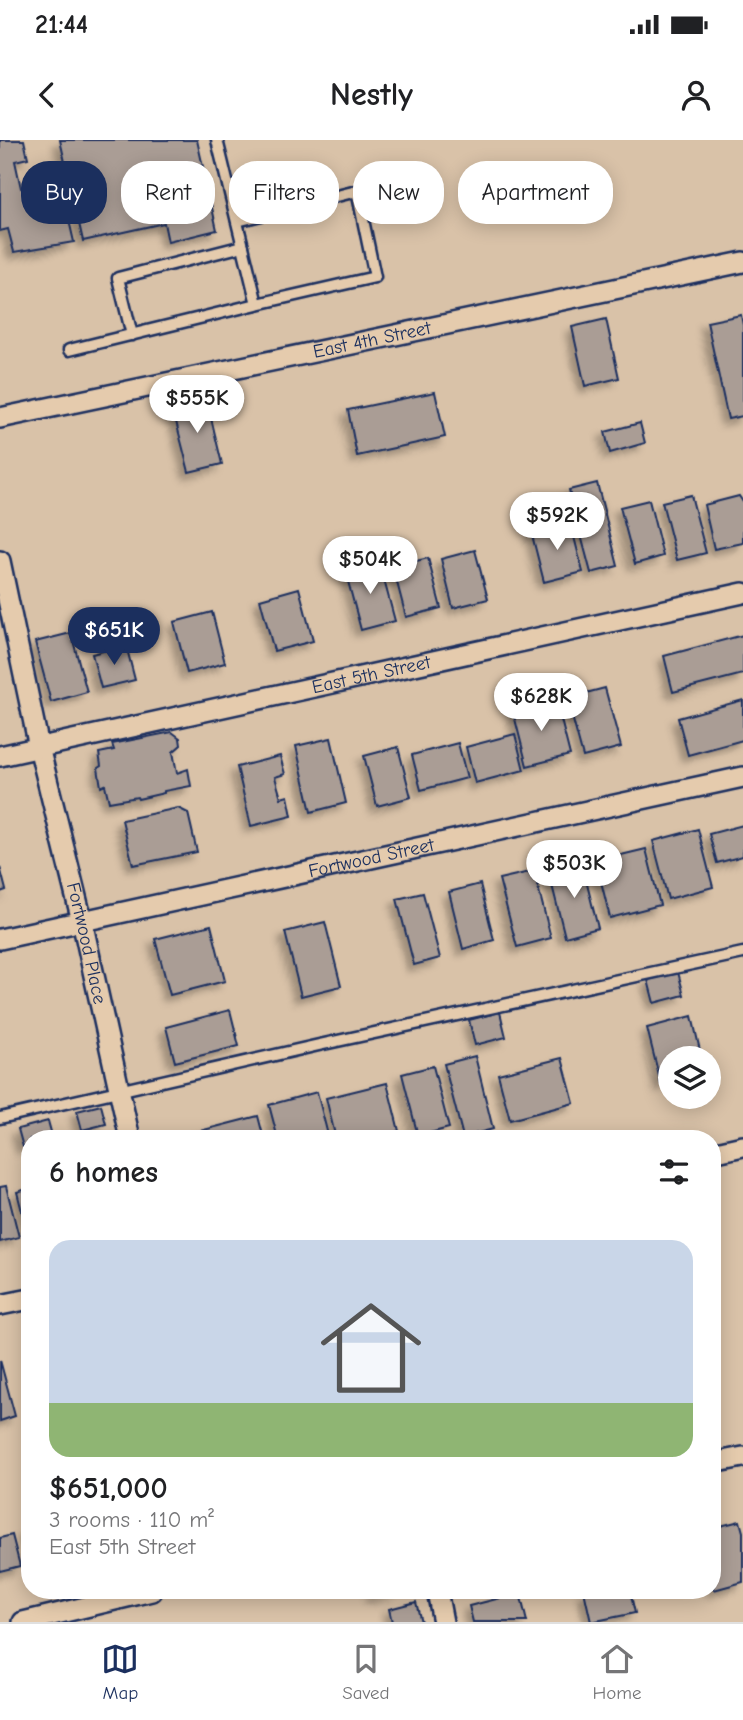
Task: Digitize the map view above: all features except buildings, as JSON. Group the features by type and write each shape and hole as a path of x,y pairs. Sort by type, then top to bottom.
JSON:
{"street":[{"name":"East 4th Street","path":"0,418 743,261"},
{"name":"Fortwood Place","path":"0,561 39,747 82,921 128,1130"},
{"name":"East 5th Street","path":"0,756 743,593"},
{"name":"Fortwood Street","path":"0,939 743,777"},
{"path":"721,1151 743,1146"},
{"path":"0,1305 21,1300"},
{"path":"721,1462 743,1457"},
{"path":"23,1622 119,1599"},
{"path":"439,1599 443,1622"}],"lane":[{"path":"217,140 229,189"},
{"path":"69,350 375,277 357,191 339,196"},
{"path":"238,224 257,304"},
{"path":"132,335 118,278 243,246"},
{"path":"0,1118 319,1045 743,954"}]}
